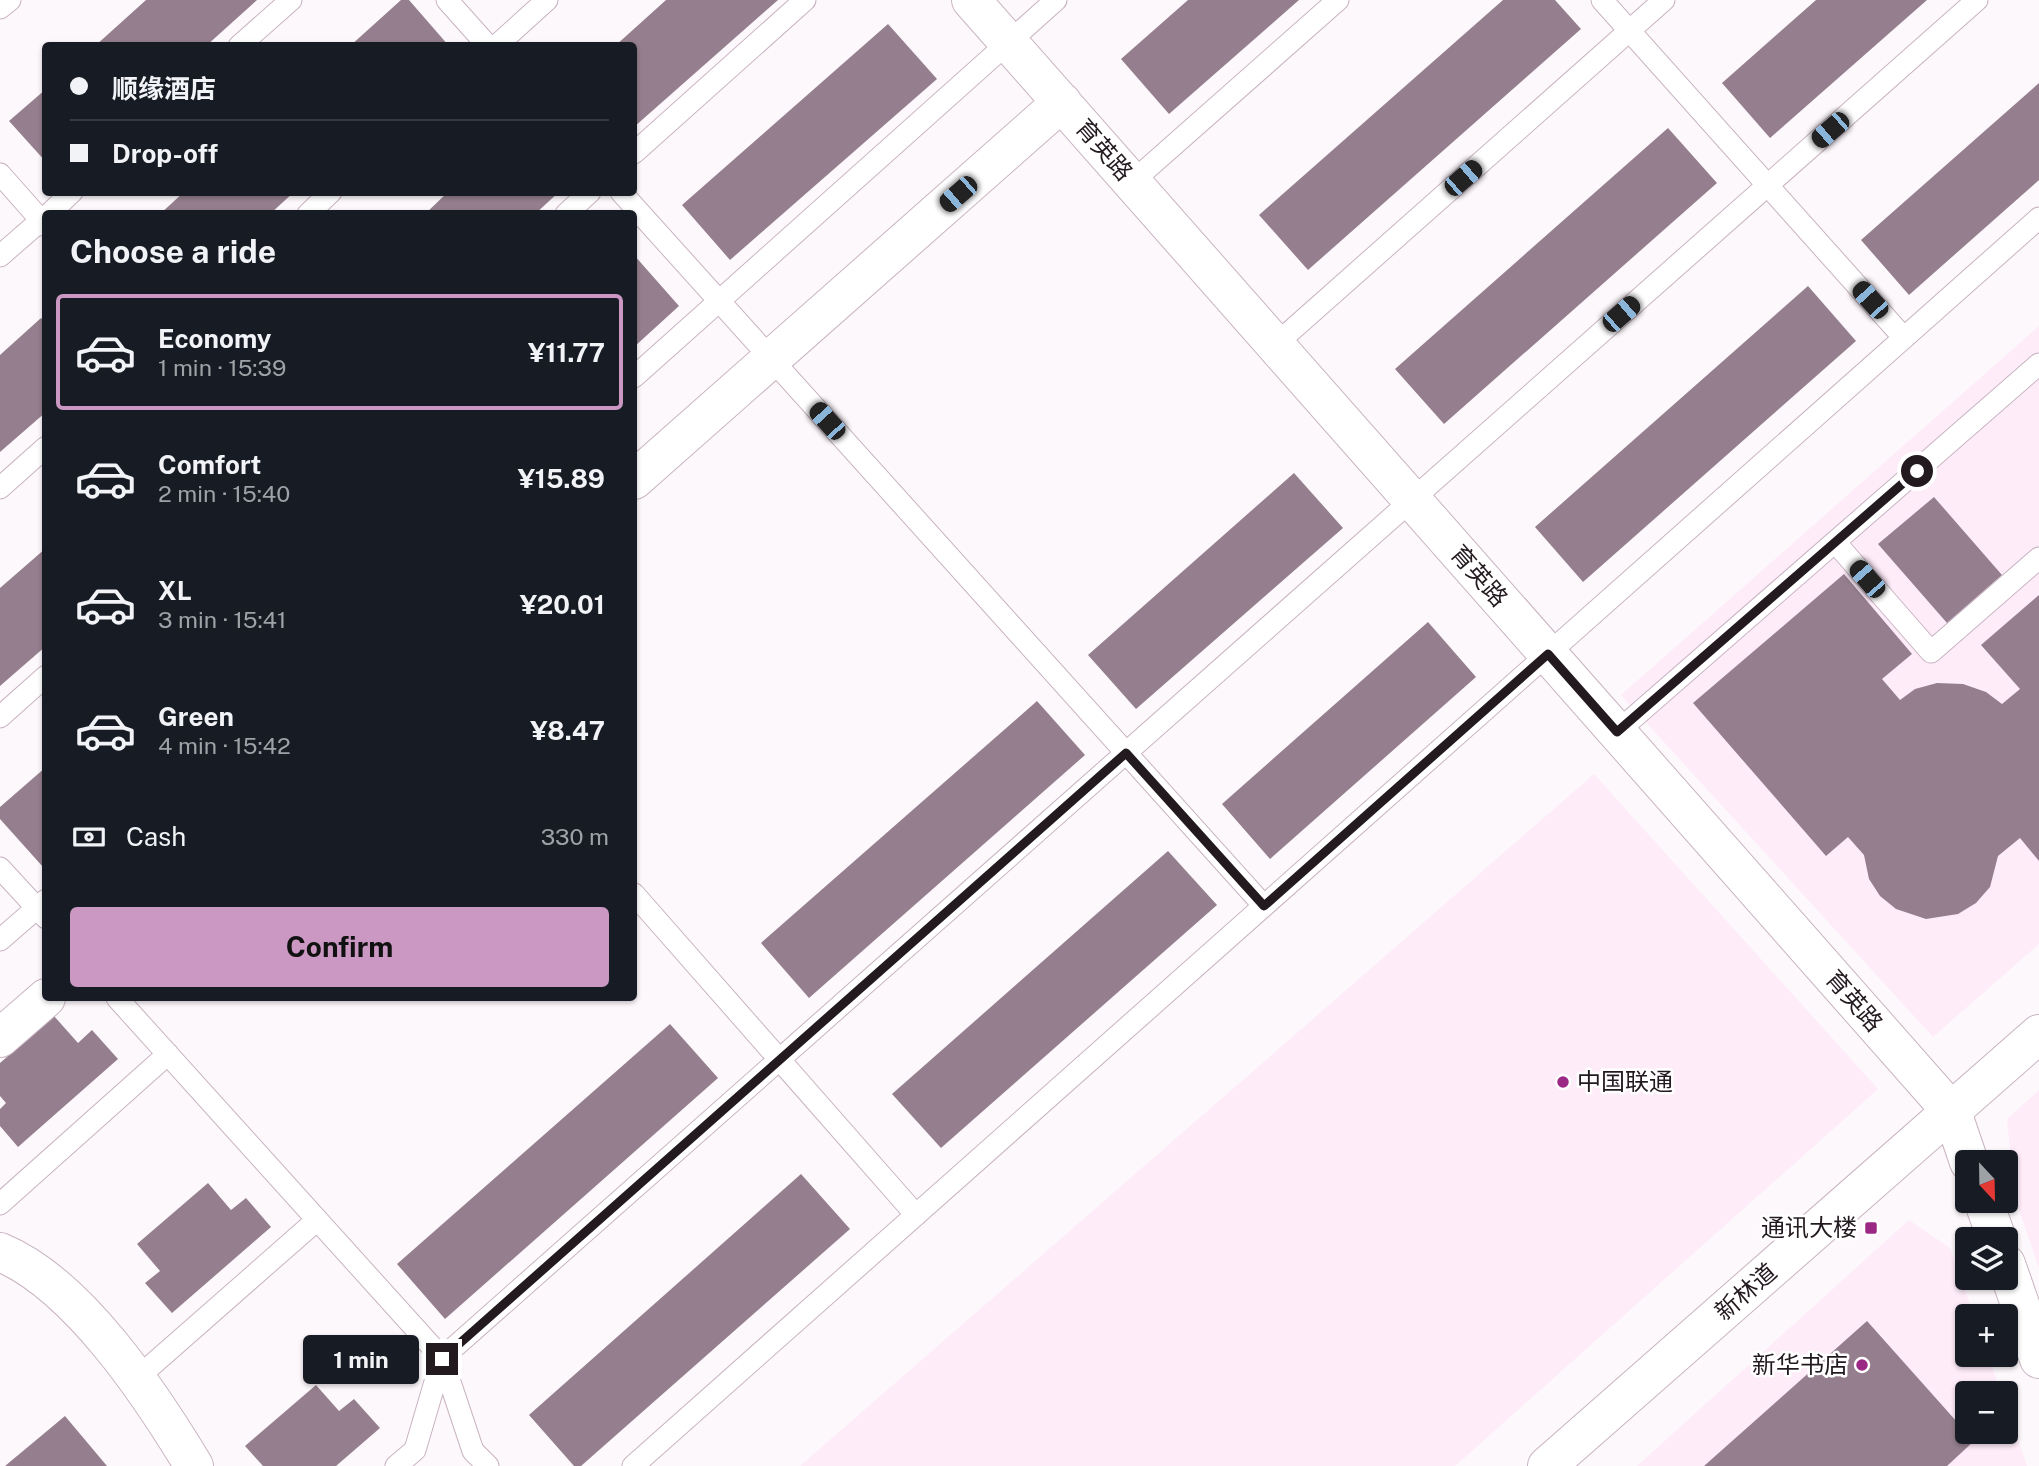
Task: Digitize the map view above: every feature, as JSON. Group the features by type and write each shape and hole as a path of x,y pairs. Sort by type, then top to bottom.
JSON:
{"street":[{"name":"育英路","path":"971,0 1952,1112 1965,1150"},
{"path":"637,477 1062,102"},
{"path":"0,1038 43,1001"},
{"name":"新林道","path":"1547,1466 2039,1034"},
{"path":"0,1252 26,1263 63,1292 136,1378 194,1466"},
{"path":"2015,1290 2039,1359"}],"lane":[{"path":"0,8 10,0"},
{"path":"243,42 290,0"},
{"path":"447,0 484,42"},
{"path":"500,42 547,0"},
{"path":"637,150 805,0"},
{"path":"637,374 1056,0"},
{"path":"1132,183 1338,0"},
{"path":"1602,0 1904,338"},
{"path":"1275,345 1664,0"},
{"path":"396,1466 415,1450 442,1359 1977,0"},
{"path":"0,174 42,216"},
{"path":"54,210 68,196"},
{"path":"312,210 327,196"},
{"path":"570,210 586,196"},
{"path":"625,196 1264,906"},
{"path":"633,1466 2039,218"},
{"path":"0,256 42,221"},
{"path":"1617,732 2039,363"},
{"path":"0,488 42,451"},
{"path":"1835,542 1931,652 2039,558"},
{"path":"0,717 42,680"},
{"path":"0,868 42,909 0,940"},
{"path":"637,897 916,1215"},
{"path":"120,1001 442,1359 473,1451 488,1466"},
{"path":"0,1203 168,1054"},
{"path":"136,1378 317,1220"}],"shaded area":[{"path":"2039,326 2039,944 1933,1037 1621,695"},
{"path":"1594,774 1878,1089 1455,1466 800,1466"},
{"path":"2039,1090 2039,1268 2018,1207 2018,1150 2010,1150 2007,1119"},
{"path":"1909,1220 1950,1248 1955,1262 1955,1290 1965,1290 1970,1304 1955,1304 1955,1367 1992,1367 1997,1381 1955,1381 1955,1444 2018,1444 2018,1439 2027,1466 1637,1466"}],"building":[{"path":"146,0 257,0 210,42 99,42"},
{"path":"401,0 409,0 446,42 354,42"},
{"path":"666,0 778,0 637,124 637,42 619,42"},
{"path":"1188,0 1299,0 1169,114 1121,59"},
{"path":"1503,0 1555,0 1581,29 1308,270 1259,215"},
{"path":"1816,0 1927,0 1770,138 1722,83"},
{"path":"888,24 937,79 730,260 682,205"},
{"path":"2039,83 2039,180 1909,295 1861,240"},
{"path":"42,92 42,158 9,121"},
{"path":"1668,128 1717,183 1444,424 1395,369"},
{"path":"180,196 290,196 274,210 164,210"},
{"path":"444,196 555,196 539,210 429,210"},
{"path":"637,258 679,306 637,344"},
{"path":"1808,286 1856,341 1583,582 1535,527"},
{"path":"42,319 42,415 0,452 0,355"},
{"path":"1294,473 1343,528 1136,709 1088,655"},
{"path":"1934,497 2002,575 1947,623 1878,544"},
{"path":"42,551 42,649 0,686 0,588"},
{"path":"1844,574 1912,654 1882,679 1900,700 1915,689 1937,683 1963,684 1986,692 2002,704 2020,689 1981,645 2039,595 2039,861 2020,838 1998,856 1990,887 1976,903 1958,914 1926,919 1896,909 1880,896 1869,879 1864,855 1848,837 1826,856 1693,703"},
{"path":"1428,622 1476,677 1270,859 1222,804"},
{"path":"1037,701 1085,755 809,998 761,943"},
{"path":"42,770 42,866 0,819 0,807"},
{"path":"1168,851 1217,905 941,1148 892,1094"},
{"path":"54,1016 78,1043 92,1030 118,1059 18,1147 0,1126 0,1109 6,1103 0,1096 0,1063"},
{"path":"670,1024 718,1078 445,1319 397,1264"},
{"path":"801,1174 850,1229 581,1466 574,1466 529,1415"},
{"path":"208,1183 231,1210 246,1198 271,1227 172,1313 145,1283 160,1271 137,1244"},
{"name":"新华书店","path":"1867,1321 1955,1420 1955,1444 1971,1444 1947,1466 1704,1466"},
{"path":"316,1385 339,1411 354,1399 380,1428 336,1466 263,1466 245,1446"},
{"path":"65,1416 107,1466 5,1466"}],"place":[{"name":"中国联通","path":"1563,1082"},
{"name":"通讯大楼","path":"1871,1228"},
{"name":"新华书店","path":"1862,1365"}],"route":[{"path":"442,1359 1126,753 1264,906 1548,654 1617,732 1917,471"}]}
